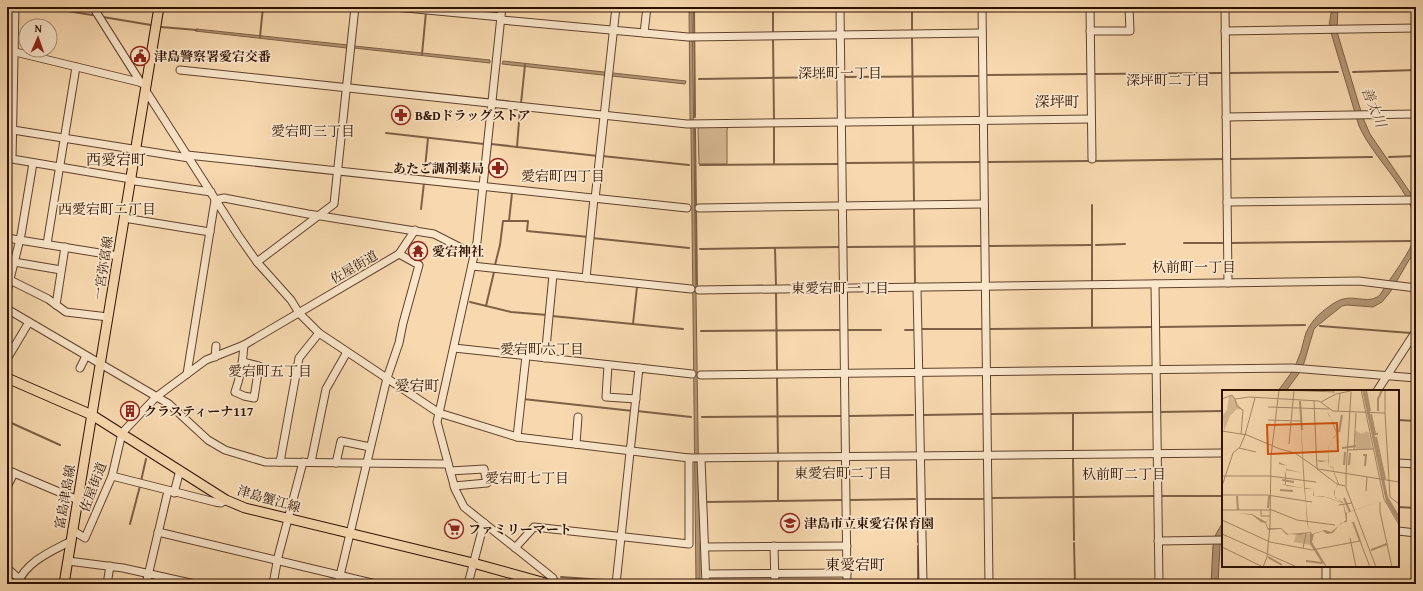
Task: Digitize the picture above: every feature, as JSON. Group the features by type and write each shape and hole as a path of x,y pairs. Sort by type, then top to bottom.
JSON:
{"main road":[{"name":"一宮弥富線","path":"92,415 159,7"},
{"name":"津島蟹江線","path":"7,378 92,415 226,500 245,508 473,563 549,584"},
{"name":"富島津島線","path":"64,584 92,415"}],"street":[{"path":"14,7 11,51 13,130 12,159 210,192"},
{"path":"93,7 145,86 238,235 257,262 291,300 299,313 319,333 439,412 517,437 696,459 1222,453"},
{"path":"257,262 334,204 355,7"},
{"path":"395,7 688,37 982,33"},
{"path":"502,7 477,242 437,422 454,486 464,507 553,578 554,584"},
{"path":"586,278 616,7"},
{"path":"644,33 647,7"},
{"path":"840,7 847,584"},
{"path":"982,7 989,584"},
{"path":"1090,7 1092,159"},
{"path":"1090,31 1130,31 1129,7"},
{"path":"1225,7 1228,283"},
{"path":"1225,30 1416,28"},
{"path":"11,51 145,86"},
{"path":"47,244 66,137 76,67"},
{"path":"180,70 687,124 1091,119"},
{"path":"1226,117 1416,114"},
{"path":"13,130 188,156 687,208"},
{"path":"7,291 21,235 33,163"},
{"path":"215,200 224,198 434,234 474,255"},
{"path":"187,374 215,200"},
{"path":"1227,202 1416,200"},
{"path":"699,208 984,204"},
{"path":"124,218 210,232"},
{"name":"佐屋街道","path":"72,530 85,538 112,476 122,433 156,397 206,360 244,345 399,254 415,230"},
{"path":"7,238 118,256"},
{"path":"56,305 65,247"},
{"path":"338,584 387,378 399,343 419,265 399,254"},
{"path":"14,262 61,270"},
{"path":"472,266 691,290"},
{"path":"545,358 553,275"},
{"path":"10,280 66,312 108,317"},
{"path":"699,290 1359,282 1416,288"},
{"path":"1155,284 1159,584"},
{"path":"917,287 923,584"},
{"path":"7,309 169,404 208,440 225,450 265,462 366,463 484,469 486,483 454,486"},
{"path":"7,359 29,322"},
{"path":"1378,390 1416,331"},
{"path":"280,462 299,358 319,333"},
{"path":"243,362 259,366 254,398 235,392 243,362 244,345"},
{"path":"215,357 216,346"},
{"path":"454,348 692,374"},
{"path":"311,462 326,389 347,352"},
{"path":"80,368 86,356"},
{"path":"517,437 526,356"},
{"path":"608,365 606,397 636,399"},
{"path":"616,582 639,368"},
{"path":"700,375 1292,368 1416,378"},
{"path":"576,444 578,417"},
{"path":"336,463 341,441 370,448"},
{"path":"515,548 534,526 690,544 696,459"},
{"path":"696,459 705,547 706,584"},
{"path":"273,584 303,462"},
{"path":"1399,463 1416,464"},
{"path":"146,584 158,532 180,470"},
{"path":"7,487 10,471 78,500"},
{"path":"112,476 171,492 216,502 221,503 226,500"},
{"path":"468,584 484,523"},
{"path":"1399,531 1416,533"},
{"path":"158,532 376,584"},
{"path":"1158,541 1222,540"},
{"path":"7,568 21,582 33,562 71,541"},
{"path":"774,546 775,584"},
{"path":"705,547 847,546"},
{"path":"68,561 110,566 195,584"},
{"path":"107,584 110,566"},
{"path":"1326,567 1326,584"},
{"path":"706,574 847,573"}],"shaded area":[{"path":"689,7 692,7 699,505 701,507 700,584 696,584 691,129 688,126 690,119"},
{"path":"1332,7 1338,7 1337,32 1363,118 1370,134 1416,201 1416,221 1412,208 1398,184 1373,150 1359,126 1329,26"},
{"path":"196,29 348,45 347,48 195,31"},
{"path":"354,46 490,60 490,63 354,48"},
{"path":"503,61 686,81 685,84 502,64"},
{"path":"728,125 727,164 699,164 698,129 701,126"},
{"path":"1416,233 1416,252 1409,260 1391,291 1382,302 1373,307 1342,306 1317,326 1314,329 1300,372 1287,390 1279,390 1294,368 1301,353 1308,328 1318,315 1342,299 1370,299 1380,295 1413,241"},
{"path":"1222,524 1218,584 1211,584 1213,545 1216,534"}],"waterway":[{"path":"43,7 92,15"},
{"path":"260,37 263,7"},
{"path":"694,7 695,117"},
{"path":"773,7 773,33"},
{"path":"912,7 912,30"},
{"path":"422,54 426,12"},
{"path":"103,17 151,25"},
{"path":"161,27 197,30"},
{"path":"912,37 913,117"},
{"path":"773,38 774,120"},
{"path":"521,103 525,65"},
{"path":"1353,72 1416,70"},
{"path":"1229,73 1338,72"},
{"path":"1093,74 1222,73"},
{"path":"987,75 1088,74"},
{"path":"845,77 978,76"},
{"path":"699,79 837,77"},
{"path":"517,147 520,109"},
{"path":"913,124 914,202"},
{"path":"774,126 774,164"},
{"path":"695,129 697,285"},
{"path":"386,133 484,144"},
{"path":"424,178 428,138"},
{"path":"491,144 598,156"},
{"path":"602,156 689,165"},
{"path":"1389,157 1416,156"},
{"path":"1230,159 1372,157"},
{"path":"1095,161 1223,159"},
{"path":"987,162 1088,161"},
{"path":"846,163 980,162"},
{"path":"700,165 838,164"},
{"path":"421,209 424,183"},
{"path":"495,265 500,245 503,221 509,221 512,193"},
{"path":"1092,205 1092,282"},
{"path":"914,209 915,283"},
{"path":"509,221 528,221 527,231 589,237"},
{"path":"592,238 689,248"},
{"path":"1230,243 1410,241"},
{"path":"1184,243 1223,243"},
{"path":"1096,245 1125,244"},
{"path":"989,246 1092,245"},
{"path":"847,247 981,246"},
{"path":"700,249 839,247"},
{"path":"775,248 776,286"},
{"path":"486,306 494,272"},
{"path":"633,324 637,287"},
{"path":"1092,288 1092,327"},
{"path":"776,292 777,371"},
{"path":"470,302 511,312 547,315"},
{"path":"552,316 683,329"},
{"path":"1159,327 1305,325"},
{"path":"1320,326 1411,333"},
{"path":"989,329 1153,327"},
{"path":"922,329 982,329"},
{"path":"701,331 840,330"},
{"path":"847,330 881,330"},
{"path":"905,330 916,330"},
{"path":"777,377 778,455"},
{"path":"523,399 633,411"},
{"path":"637,411 691,417"},
{"path":"1160,412 1222,411"},
{"path":"991,414 1155,412"},
{"path":"1073,413 1073,452"},
{"path":"924,415 983,414"},
{"path":"849,416 913,415"},
{"path":"702,417 841,416"},
{"path":"1399,420 1416,421"},
{"path":"7,421 60,445"},
{"path":"1073,457 1074,540"},
{"path":"141,481 146,459"},
{"path":"917,460 918,542"},
{"path":"778,461 778,501"},
{"path":"130,524 140,486"},
{"path":"991,498 1155,496"},
{"path":"1161,496 1222,496"},
{"path":"850,500 915,499"},
{"path":"924,499 984,499"},
{"path":"705,502 843,500"},
{"path":"1399,507 1416,508"},
{"path":"1074,543 1075,584"},
{"path":"918,546 918,584"},
{"path":"561,577 661,584"},
{"path":"1266,584 1322,583"}],"railway":[{"path":"7,154 9,116 10,7"}],"place":[{"name":"津島警察署愛宕交番","path":"140,56"},
{"name":"B&Dドラッグストア","path":"401,115"},
{"name":"あたご調剤薬局","path":"498,168"},
{"name":"愛宕神社","path":"418,251"},
{"name":"クラスティーナ117","path":"130,411"},
{"name":"津島市立東愛宕保育園","path":"790,523"},
{"name":"ファミリーマート","path":"454,529"}],"district":[{"name":"深坪町一丁目","path":"840,73"},
{"name":"深坪町二丁目","path":"1168,80"},
{"name":"深坪町","path":"1057,101"},
{"name":"愛宕町三丁目","path":"313,131"},
{"name":"西愛宕町","path":"116,159"},
{"name":"愛宕町四丁目","path":"563,176"},
{"name":"西愛宕町二丁目","path":"107,209"},
{"name":"杁前町一丁目","path":"1194,267"},
{"name":"東愛宕町一丁目","path":"840,288"},
{"name":"愛宕町六丁目","path":"542,349"},
{"name":"愛宕町五丁目","path":"270,371"},
{"name":"愛宕町","path":"417,385"},
{"name":"東愛宕町二丁目","path":"843,473"},
{"name":"杁前町二丁目","path":"1124,474"},
{"name":"愛宕町七丁目","path":"527,478"},
{"name":"東愛宕町","path":"855,564"}],"water label":[{"name":"善太川","path":"1374,107"}]}
